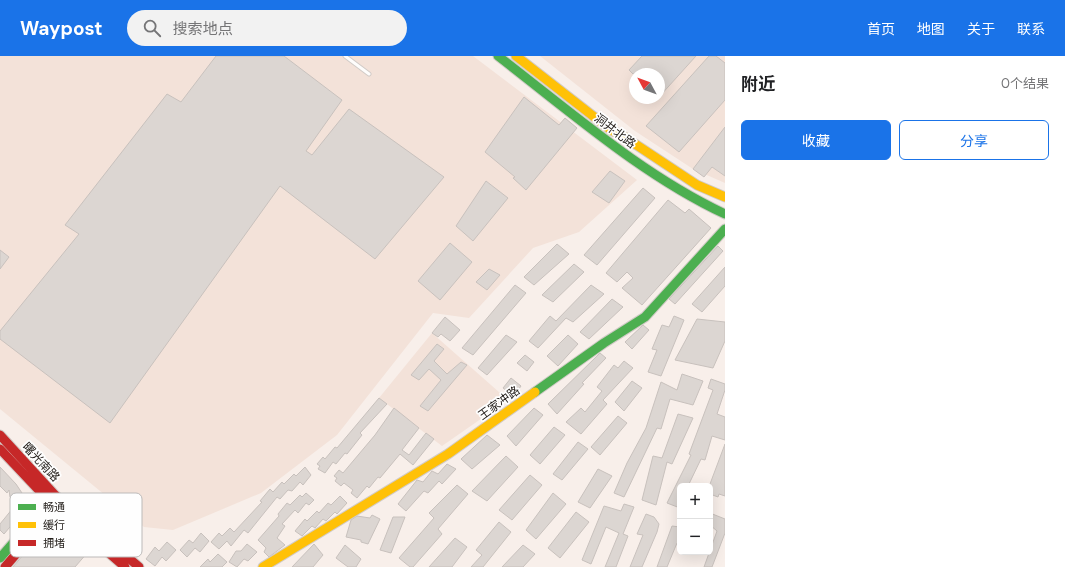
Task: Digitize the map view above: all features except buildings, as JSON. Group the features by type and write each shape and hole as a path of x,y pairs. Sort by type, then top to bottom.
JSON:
{"street":[{"name":"洞井北路","path":"498,56 628,156 690,198 725,214"},
{"name":"洞井北路","path":"517,56 611,130 623,136 697,185 725,197"},
{"name":"王家冲路","path":"263,567 448,454 604,343 645,317 725,229"},
{"name":"曙光南路","path":"0,435 49,493"},
{"name":"曙光南路","path":"0,449 47,493"},
{"path":"0,558 10,548"},
{"path":"5,567 13,557"},
{"name":"曙光南路","path":"114,557 124,567"},
{"name":"曙光南路","path":"126,557 139,567"}],"lane":[{"path":"345,56 369,74"}],"shaded area":[{"path":"0,56 473,56 637,180 579,232 533,248 469,318 433,313 337,435 261,493 173,530 144,527 142,525 142,493 103,493 0,409"},
{"path":"540,56 725,56 725,183 693,169 635,131"},
{"path":"432,333 508,400 442,446 379,398"}],"traffic: fast":[{"path":"498,56 636,162 694,198 725,214"},
{"path":"535,392 604,343 645,317 725,229"},
{"path":"0,558 10,546"}],"traffic: slow":[{"path":"516,56 611,130 623,136 697,185 725,197"},
{"path":"263,567 448,454 535,392"}],"traffic: jam":[{"path":"0,435 53,493"},
{"path":"0,449 41,493"},
{"path":"5,567 14,557"},
{"path":"113,557 125,567"},
{"path":"127,557 139,567"}]}
